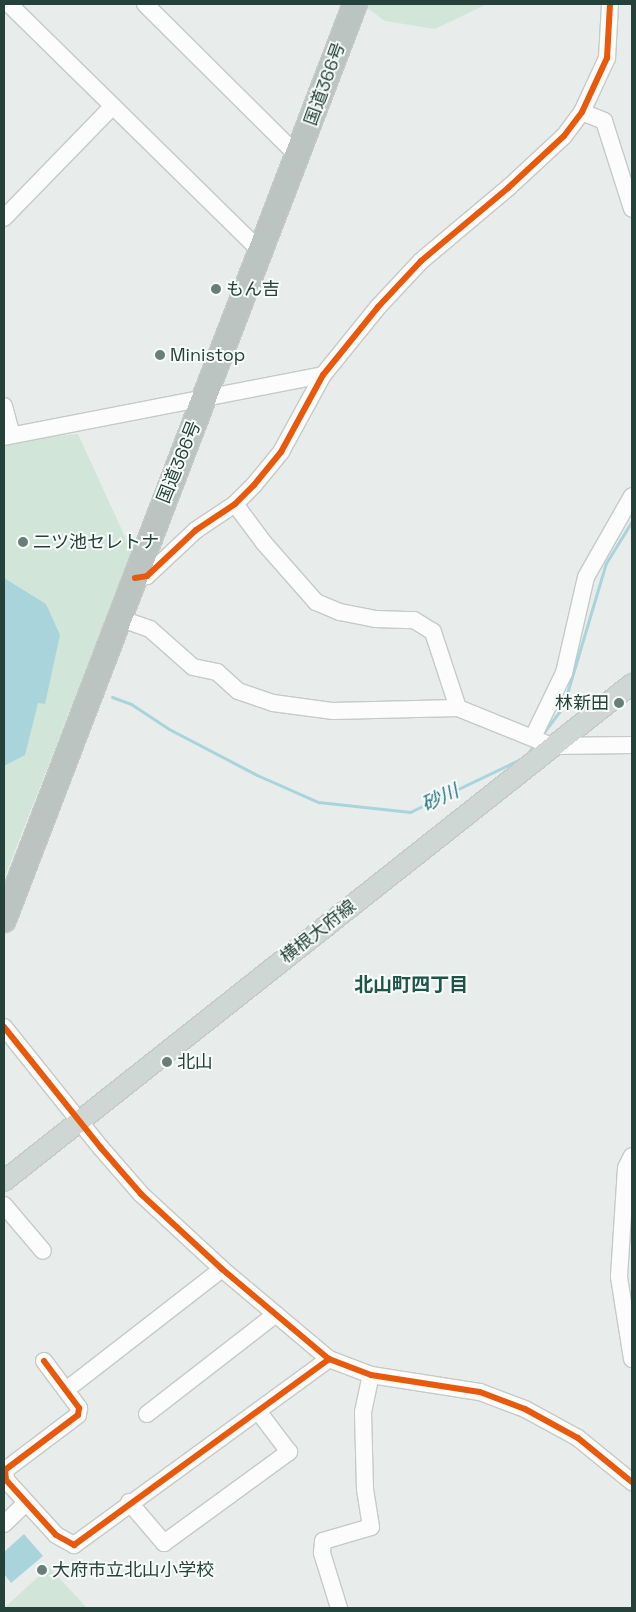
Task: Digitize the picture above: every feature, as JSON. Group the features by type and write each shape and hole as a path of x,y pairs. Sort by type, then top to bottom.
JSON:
{"highway":[{"name":"国道366号","path":"4,920 355,4"}],"main road":[{"name":"横根大府線","path":"4,1181 632,684"}],"street":[{"path":"9,4 261,252"},
{"path":"145,4 298,156"},
{"path":"135,578 147,576 196,530 235,504 281,452 323,375 421,260 550,152 582,112 607,58 610,4"},
{"path":"4,218 112,106"},
{"path":"582,112 604,121 632,209"},
{"path":"4,406 8,436 323,375"},
{"path":"533,737 564,673 586,577 632,496"},
{"path":"235,504 264,543 316,602 340,612 376,619 414,620 433,632 458,708"},
{"path":"122,613 130,622 150,629 193,667 217,672 238,691 273,703 333,711 458,708 552,746 632,745"},
{"path":"4,1027 78,1121 141,1194 222,1269 329,1359 370,1375 465,1388 524,1409 578,1438 632,1482"},
{"path":"632,1156 626,1168 619,1277 630,1334 632,1359"},
{"path":"4,1205 43,1251"},
{"path":"66,1390 222,1269"},
{"path":"146,1414 276,1314"},
{"path":"44,1361 79,1408 78,1415 5,1470 6,1480 56,1535 74,1545 130,1502 329,1359"},
{"path":"339,1608 322,1553 323,1541 371,1527 365,1489 363,1412 370,1375"},
{"path":"130,1502 164,1543 289,1452 258,1411"},
{"path":"4,1524 26,1502"}],"green space":[{"path":"369,4 487,4 435,29 385,21 367,8"},
{"path":"4,424 9,440 78,434 132,552 4,879"},
{"path":"49,1567 87,1608 4,1608"}],"water":[{"path":"4,578 46,604 60,635 45,704 38,703 25,755 4,766"},
{"path":"24,1534 43,1556 11,1583 4,1574 4,1552"}],"waterway":[{"name":"砂川","path":"544,732 563,707 606,563 632,521"},
{"name":"砂川","path":"112,697 131,704 169,729 257,775 318,802 410,812 525,757 534,745"}],"cycle path":[{"path":"135,578 147,576 196,530 235,504 254,485 281,452 323,375 378,307 421,261 508,188 564,136 582,112 607,58 610,4"},
{"path":"4,1027 101,1148 141,1194 222,1269 329,1359 371,1375 480,1392 525,1409 578,1438 632,1482"},
{"path":"44,1361 79,1408 78,1415 5,1470 6,1480 56,1535 74,1545 329,1359"}],"place":[{"name":"もん吉","path":"216,289"},
{"name":"Ministop","path":"160,355"},
{"name":"二ツ池セレトナ","path":"23,542"},
{"name":"林新田","path":"619,703"},
{"name":"北山","path":"167,1062"},
{"name":"大府市立北山小学校","path":"42,1570"}],"district":[{"name":"北山町四丁目","path":"411,985"}]}
